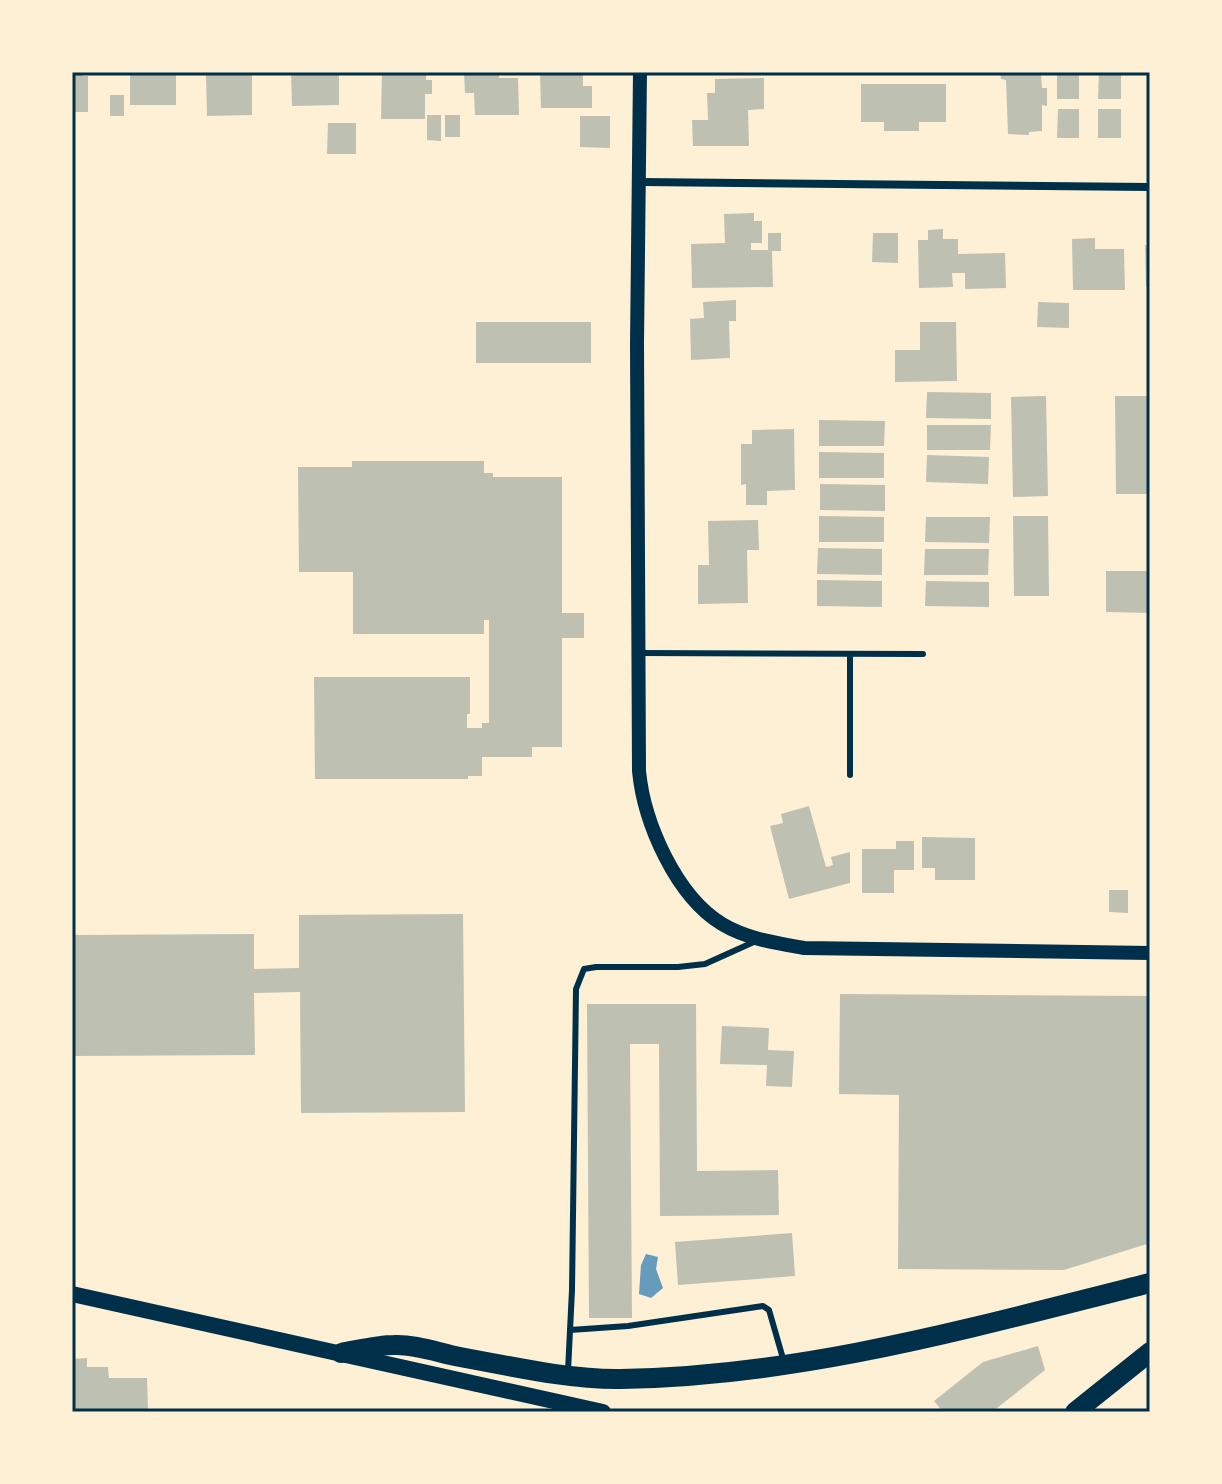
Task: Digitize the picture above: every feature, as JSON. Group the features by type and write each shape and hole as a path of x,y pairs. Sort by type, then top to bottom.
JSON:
{"main road":[{"path":"341,1353 396,1344 567,1375 634,1378 785,1364 861,1353 954,1333 1150,1283"},
{"path":"72,1294 341,1353 552,1406 603,1412"},
{"path":"1075,1412 1150,1352"}],"street":[{"path":"640,72 637,343 639,771 640,786 653,831 674,871 695,900 724,925 759,939 822,950 1150,953"},
{"path":"640,182 1150,187"}],"lane":[{"path":"638,653 923,654"},
{"path":"850,654 850,775"},
{"path":"567,1375 576,989 584,969 705,964 759,939"},
{"path":"570,1330 628,1326 763,1306 769,1310 785,1364"}],"water":[{"path":"646,1254 658,1257 656,1269 663,1288 651,1298 639,1294 641,1265"}],"building":[{"path":"72,72 83,72 83,76 88,76 88,112 72,112"},
{"path":"130,72 176,72 176,105 130,105"},
{"path":"291,72 339,72 339,105 292,106"},
{"path":"382,72 426,72 426,80 432,80 432,94 425,94 425,119 381,119"},
{"path":"464,72 499,72 499,78 518,78 519,115 475,115 474,93 465,93"},
{"path":"540,72 583,72 583,86 592,86 592,108 541,108"},
{"path":"1000,72 1041,75 1042,88 1047,88 1047,106 1042,105 1042,131 1029,132 1029,135 1008,134 1006,80 1001,79"},
{"path":"1057,72 1079,72 1079,99 1057,99"},
{"path":"1099,72 1121,72 1121,99 1098,99"},
{"path":"252,73 252,115 207,116 206,74"},
{"path":"764,78 764,109 748,110 749,146 693,146 692,120 708,120 707,93 715,93 715,79"},
{"path":"861,84 946,84 946,122 919,122 919,131 884,131 884,122 861,122"},
{"path":"110,95 124,95 124,116 110,116"},
{"path":"1058,109 1079,109 1079,138 1057,138"},
{"path":"1098,109 1121,109 1121,138 1098,138"},
{"path":"427,115 441,115 441,141 427,140"},
{"path":"445,115 460,115 460,137 445,137"},
{"path":"580,116 610,116 610,148 580,147"},
{"path":"328,123 356,123 356,154 327,154"},
{"path":"754,213 754,221 762,221 762,243 751,243 751,250 768,250 768,233 781,233 781,251 772,251 773,287 692,288 691,244 725,243 724,214"},
{"path":"943,229 943,239 958,239 958,254 1005,253 1006,288 965,289 965,273 952,273 953,287 919,288 918,240 928,240 928,230"},
{"path":"873,233 898,233 898,263 872,262"},
{"path":"1095,238 1095,249 1124,249 1125,290 1073,290 1072,239"},
{"path":"1145,245 1150,245 1150,287 1146,287"},
{"path":"736,300 736,321 729,321 730,358 691,360 690,319 704,318 703,302"},
{"path":"1038,302 1069,303 1069,328 1037,327"},
{"path":"476,322 591,322 591,363 476,363"},
{"path":"920,322 956,322 957,381 895,382 895,350 920,350"},
{"path":"927,392 991,393 991,419 926,418"},
{"path":"1046,396 1048,496 1013,497 1011,397"},
{"path":"1115,396 1150,396 1150,494 1116,494"},
{"path":"819,420 885,421 884,446 819,446"},
{"path":"927,425 991,425 990,450 927,450"},
{"path":"794,429 795,490 767,491 767,505 746,505 746,484 741,485 741,444 752,444 752,430"},
{"path":"819,452 884,453 884,478 819,478"},
{"path":"927,455 989,457 988,484 926,482"},
{"path":"352,461 484,461 484,473 493,473 493,477 562,477 562,613 584,613 584,638 562,638 562,747 532,747 532,757 482,757 482,776 468,776 468,779 315,779 314,677 470,677 467,728 482,728 482,723 489,723 489,620 484,620 484,634 353,634 353,572 299,572 298,467 352,467"},
{"path":"820,484 885,485 885,511 820,510"},
{"path":"819,516 884,517 884,542 819,542"},
{"path":"1013,516 1048,516 1049,596 1014,596"},
{"path":"926,517 990,517 989,543 925,542"},
{"path":"758,520 759,550 747,550 748,603 698,604 698,565 709,565 708,521"},
{"path":"818,548 882,549 882,575 817,574"},
{"path":"925,549 989,549 988,575 924,575"},
{"path":"1106,571 1150,571 1150,613 1106,612"},
{"path":"817,580 882,581 882,607 817,606"},
{"path":"926,581 989,582 989,607 925,606"},
{"path":"809,806 826,867 833,865 831,857 850,852 850,883 789,899 770,826 783,823 781,814"},
{"path":"922,837 975,838 975,880 935,880 935,868 922,868"},
{"path":"896,841 914,841 914,870 894,870 894,893 862,893 862,849 896,849"},
{"path":"1109,890 1128,890 1128,913 1109,912"},
{"path":"463,914 465,1112 301,1113 300,992 254,993 255,1055 72,1056 72,935 254,934 254,969 299,968 299,915"},
{"path":"840,994 1150,996 1150,1243 1064,1270 898,1269 899,1095 839,1094"},
{"path":"587,1004 696,1004 697,1171 778,1170 779,1215 660,1216 659,1044 630,1044 632,1318 589,1318"},
{"path":"722,1026 769,1028 768,1050 794,1051 792,1087 766,1086 767,1065 720,1064"},
{"path":"792,1233 795,1276 678,1285 675,1242"},
{"path":"1038,1346 1045,1370 992,1412 943,1412 934,1401 983,1362"},
{"path":"87,1358 87,1367 108,1367 109,1378 147,1378 148,1412 72,1412 72,1359"}]}
